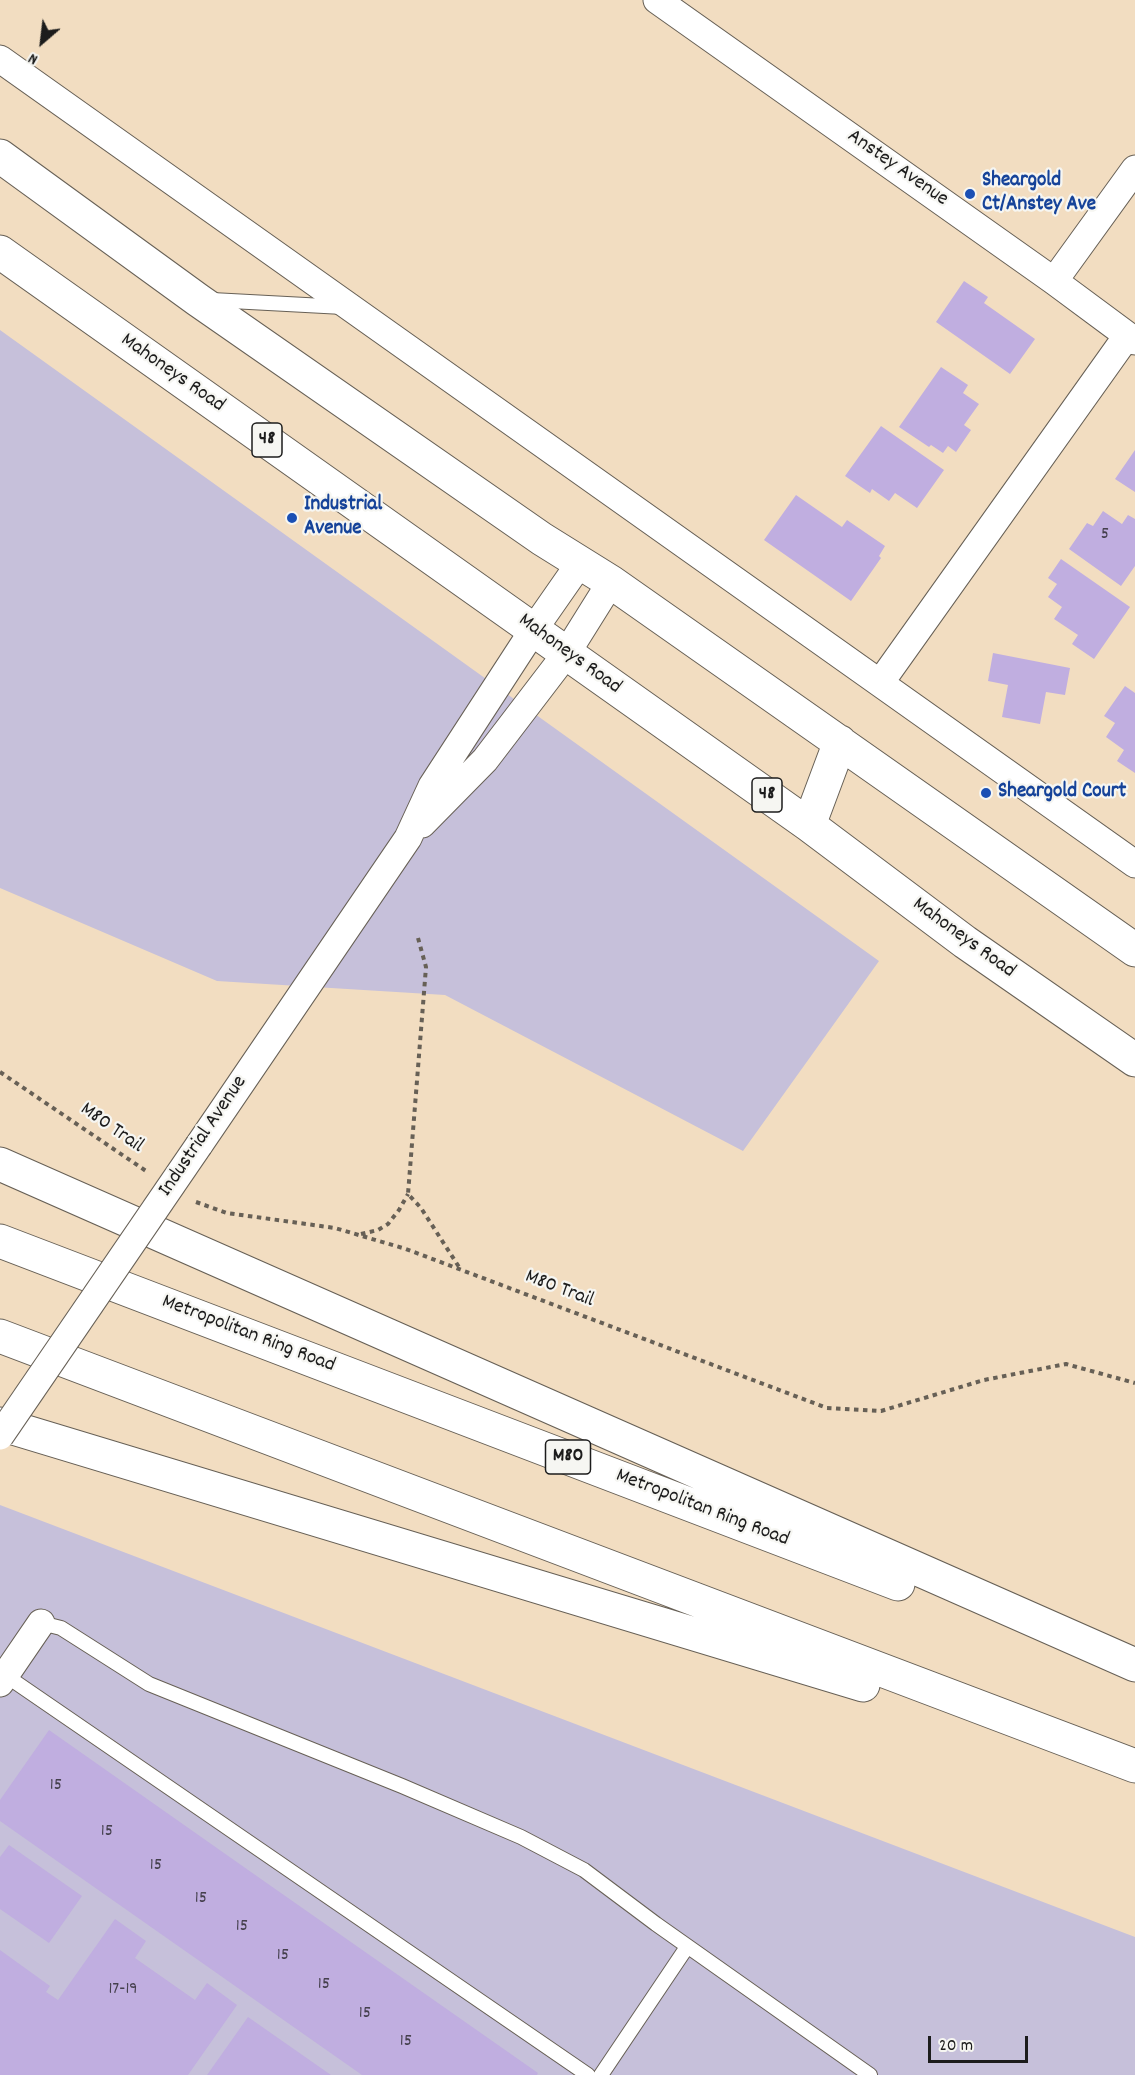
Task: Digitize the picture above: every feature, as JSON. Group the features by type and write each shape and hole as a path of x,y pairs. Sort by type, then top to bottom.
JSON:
{"main road":[{"path":"0,156 198,300 536,535 611,582 1135,950"},
{"name":"Mahoneys Road","path":"0,252 534,629 809,825 965,942 1135,1060"},
{"path":"809,825 840,742"},
{"path":"0,1164 1135,1665"},
{"name":"Metropolitan Ring Road","path":"0,1241 1135,1674"},
{"path":"0,1336 1135,1767"},
{"path":"0,1424 1135,1767"}],"street":[{"name":"Anstey Avenue","path":"657,0 1131,338"},
{"path":"0,59 1135,864"},
{"path":"1054,281 1135,169"},
{"path":"880,683 1131,338"},
{"name":"Industrial Avenue","path":"0,1436 408,838 432,786 534,629 580,563"},
{"name":"Industrial Avenue","path":"408,838 485,760 566,654 611,582"},
{"path":"3,1679 42,1623"}],"lane":[{"path":"198,300 351,308"},
{"path":"42,1623 61,1628 150,1684 402,1786 521,1837 584,1870 687,1947 870,2075"},
{"path":"3,1679 588,2075"},
{"path":"601,2075 687,1947"}],"path":[{"path":"359,1235 378,1230 388,1224 408,1194 426,967 418,938"},
{"name":"M80 Trail","path":"0,1072 152,1175"},
{"path":"408,1194 421,1208 460,1268"},
{"name":"M80 Trail","path":"189,1197 198,1203 227,1213 335,1228 460,1268 827,1408 881,1411 984,1380 1066,1364 1135,1383"}],"shaded area":[{"path":"0,330 879,961 743,1151 445,995 217,981 0,888"},
{"path":"0,1505 1135,1937 1135,2075 0,2075"}],"building":[{"path":"964,281 988,297 984,303 1035,339 1010,374 936,322"},
{"path":"941,367 968,385 963,393 979,404 964,425 971,430 956,452 948,446 943,453 931,445 929,447 899,427"},
{"path":"881,426 944,470 917,508 895,493 889,501 872,489 870,493 845,476"},
{"path":"1135,450 1135,492 1115,479"},
{"path":"796,495 842,527 847,520 885,546 879,556 881,558 851,601 764,540"},
{"path":"1103,511 1122,524 1128,515 1135,519 1135,566 1121,586 1069,549 1087,523 1093,526"},
{"path":"1061,559 1130,607 1094,659 1072,644 1078,635 1054,619 1062,607 1048,597 1057,584 1048,578"},
{"path":"993,653 1070,668 1065,695 1046,692 1040,724 1002,717 1008,685 988,681"},
{"path":"1125,686 1135,693 1135,773 1117,761 1124,750 1106,737 1115,723 1104,716"},
{"path":"49,1730 538,2073 537,2075 362,2075 0,1821 0,1800"},
{"path":"9,1845 82,1896 49,1943 0,1909 0,1857"},
{"path":"115,1919 146,1941 135,1958 195,2000 207,1983 237,2005 188,2075 0,2075 0,1950 50,1986 46,1992 58,2000"},
{"path":"248,2017 331,2075 207,2075"}],"place":[{"name":"Sheargold Ct/Anstey Ave","path":"970,194"},
{"name":"Industrial Avenue","path":"292,518"},
{"name":"Sheargold Court","path":"986,793"}]}
